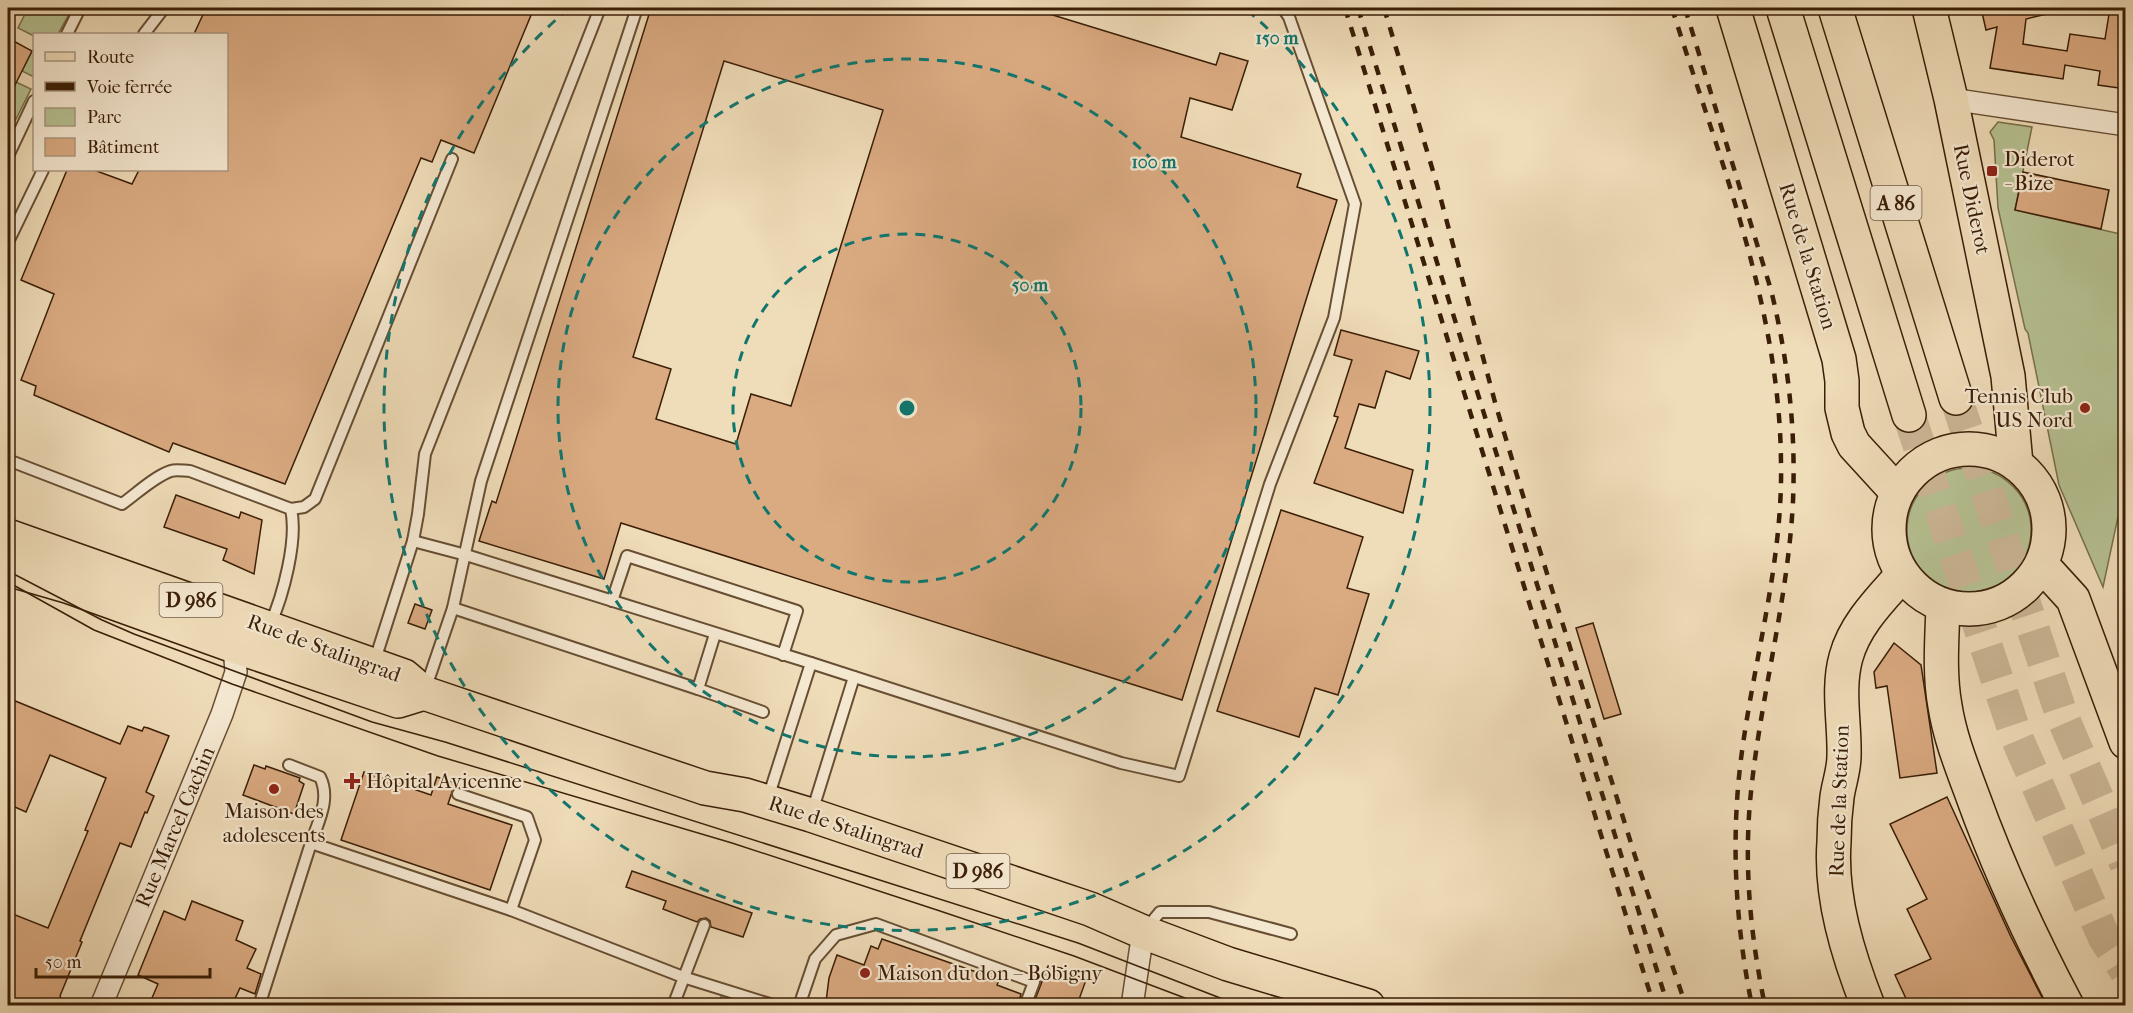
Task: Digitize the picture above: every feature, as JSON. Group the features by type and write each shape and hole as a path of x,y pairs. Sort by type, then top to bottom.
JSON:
{"main road":[{"name":"Rue de la Station","path":"1732,8 1836,350 1842,381 1842,408 1848,434 1854,445 1897,492"},
{"name":"A 86","path":"1783,8 1909,415"},
{"name":"A 86","path":"1835,8 1956,398"},
{"name":"Rue Diderot","path":"1929,8 1951,99 2006,364 2016,464"},
{"path":"1966,449 1991,423 2008,391"},
{"path":"1966,449 1984,450 2001,455 2016,464 2032,480 2044,499 2049,521 2048,543 2042,565 2031,581 2017,594 2000,604 1981,609 1962,610 1943,606 1920,594 1902,575 1893,556 1888,534 1890,513 1897,492 1914,470 1938,455 1966,449"},
{"name":"Rue de Stalingrad","path":"8,536 404,676 424,693 705,788 767,801 811,815 1089,909 1228,964 1368,1005"},
{"path":"2042,565 2073,600 2126,742"},
{"name":"Rue de Stalingrad","path":"8,569 70,587 398,702 424,693"},
{"name":"Rue de la Station","path":"1868,1005 1854,965 1836,895 1833,844 1837,796 1844,759 1842,688 1846,656 1853,639 1868,614 1902,575"},
{"path":"1943,606 1941,667 1944,705 1954,747 1992,849 2034,942 2067,1005"},
{"name":"Rue de Stalingrad","path":"220,610 234,646"}],"street":[{"path":"1951,99 2126,125"},
{"name":"Rue Marcel Cachin","path":"101,1005 222,714 236,672 234,646"},
{"path":"1132,1005 1143,932"}],"lane":[{"path":"68,33 80,8"},
{"path":"145,33 164,8"},
{"path":"374,665 413,541 425,454 600,8"},
{"path":"424,693 453,608 481,481 637,8"},
{"path":"413,541 466,555 811,663 1121,763 1179,776 1270,484 1334,318 1355,204 1289,17 1283,8"},
{"path":"8,156 33,103"},
{"path":"8,460 122,504 155,478 173,470 190,471 291,510 304,507 315,499 452,159"},
{"path":"8,242 43,171"},
{"path":"269,627 278,603 291,551 294,523 291,510"},
{"path":"612,601 627,556 797,611 783,655"},
{"path":"453,608 763,712"},
{"path":"698,689 715,634"},
{"path":"767,801 811,663"},
{"path":"811,815 854,677"},
{"path":"259,1005 324,801 325,787 320,777 289,765"},
{"path":"458,794 527,818 535,840 511,910"},
{"path":"311,843 511,910 683,977 776,1005"},
{"path":"1143,932 1160,912 1209,912 1291,934"},
{"path":"798,1005 815,959 836,935 876,924 1034,982 1025,1005"},
{"path":"673,1005 704,925"}],"green space":[{"path":"28,8 57,8 69,14 59,33 33,33 33,36 18,28"},
{"path":"32,51 33,52 33,76 22,71"},
{"path":"16,82 31,89 9,133 8,99"},
{"name":"Tennis Club US Nord","path":"1998,122 2032,127 2015,210 2125,235 2125,484 2103,587 2059,485 2028,333 2025,329 1998,208 1994,140 1990,132"},
{"path":"1969,468 1993,473 2013,486 2026,506 2031,530 2026,554 2013,574 1993,587 1969,592 1945,587 1925,574 1912,554 1907,530 1912,506 1925,486 1945,473"},
{"path":"722,994 757,1005 718,1006"}],"building":[{"path":"206,8 534,8 474,153 441,140 432,162 421,158 285,484 173,443 169,452 34,395 36,386 21,380 54,294 21,280 67,171 97,171 132,184 138,171 228,171 228,33 194,33"},
{"path":"651,8 1030,8 1216,65 1220,53 1248,61 1232,110 1190,98 1181,137 1301,174 1297,187 1337,200 1182,700 621,523 604,579 479,541 492,501 496,503","holes":["724,61 883,110 791,406 751,394 736,444 656,419 671,369 633,357"]},
{"path":"1981,8 2046,8 2047,14 2026,19 2023,44 2067,51 2070,34 2105,39 2110,8 2126,8 2126,89 2098,85 2100,71 2065,65 2063,79 1990,68 1997,27 1986,30"},
{"path":"8,38 32,51 8,99"},
{"path":"2023,172 2109,190 2101,229 2015,210"},
{"path":"1341,330 1419,351 1410,379 1386,371 1375,408 1359,404 1345,448 1413,470 1403,513 1314,483 1338,417 1334,416 1352,360 1334,355"},
{"path":"176,495 239,518 241,512 262,520 254,574 223,560 227,549 164,527"},
{"path":"1281,510 1363,537 1347,588 1369,594 1338,695 1315,688 1299,737 1217,711"},
{"path":"415,604 432,610 425,629 408,623"},
{"path":"1593,623 1621,714 1604,719 1576,628"},
{"path":"1894,643 1921,665 1937,773 1900,778 1887,686 1876,688 1874,672"},
{"path":"8,698 120,744 128,726 142,731 144,727 169,736 146,792 154,796 147,813 145,812 131,847 120,843 80,941 82,942 60,996 64,1005 8,1005 8,912 48,928 88,831 85,830 106,778 50,755 26,812 8,804"},
{"name":"Maison des adolescents","path":"254,765 265,769 266,766 300,778 299,781 304,784 294,814 243,795"},
{"path":"364,772 431,795 437,777 455,783 448,804 512,825 490,890 341,840"},
{"path":"1947,797 2011,937 2046,1005 1909,1005 1895,975 1931,959 1907,909 1927,899 1890,824"},
{"path":"632,871 752,913 743,937 711,927 710,921 706,918 697,922 663,909 666,901 626,887"},
{"path":"192,901 243,921 236,940 256,949 247,968 261,974 255,994 240,988 232,1005 212,1000 209,1005 149,1005 158,984 138,975 164,911 185,920"},
{"name":"Maison du don – Bobigny","path":"882,939 999,980 997,985 1021,994 1018,1005 835,1005 826,1002 829,978 837,955 864,965 871,946 878,949"},
{"path":"1048,966 1061,968 1086,980 1077,1005 1033,1005"}],"tunnel":[{"path":"1956,398 2062,716 2126,864"},
{"path":"1909,415 2016,736 2104,937 2126,971"}],"tram line":[{"path":"8,571 134,634 372,722 445,742 1078,943 1241,1006"},
{"path":"8,582 94,630 232,684 438,756 732,843 937,910 1074,956 1206,1006"}],"railway":[{"path":"1345,8 1654,1006"},
{"path":"1358,8 1668,1006"},
{"path":"1384,8 1436,181 1496,406 1531,522 1635,856 1686,1006"},
{"path":"1672,8 1743,232 1770,346 1778,404 1781,463 1777,540 1745,729 1737,797 1736,857 1739,917 1752,1006"},
{"path":"1685,8 1771,290 1790,394 1794,474 1790,539 1780,614 1754,764 1748,828 1750,905 1765,1006"}],"place":[{"name":"Diderot - Bize","path":"1992,171"},
{"name":"Tennis Club US Nord","path":"2085,408"},
{"name":"Hôpital Avicenne","path":"352,781"},
{"name":"Maison des adolescents","path":"274,789"},
{"name":"Maison du don – Bobigny","path":"865,973"}]}
